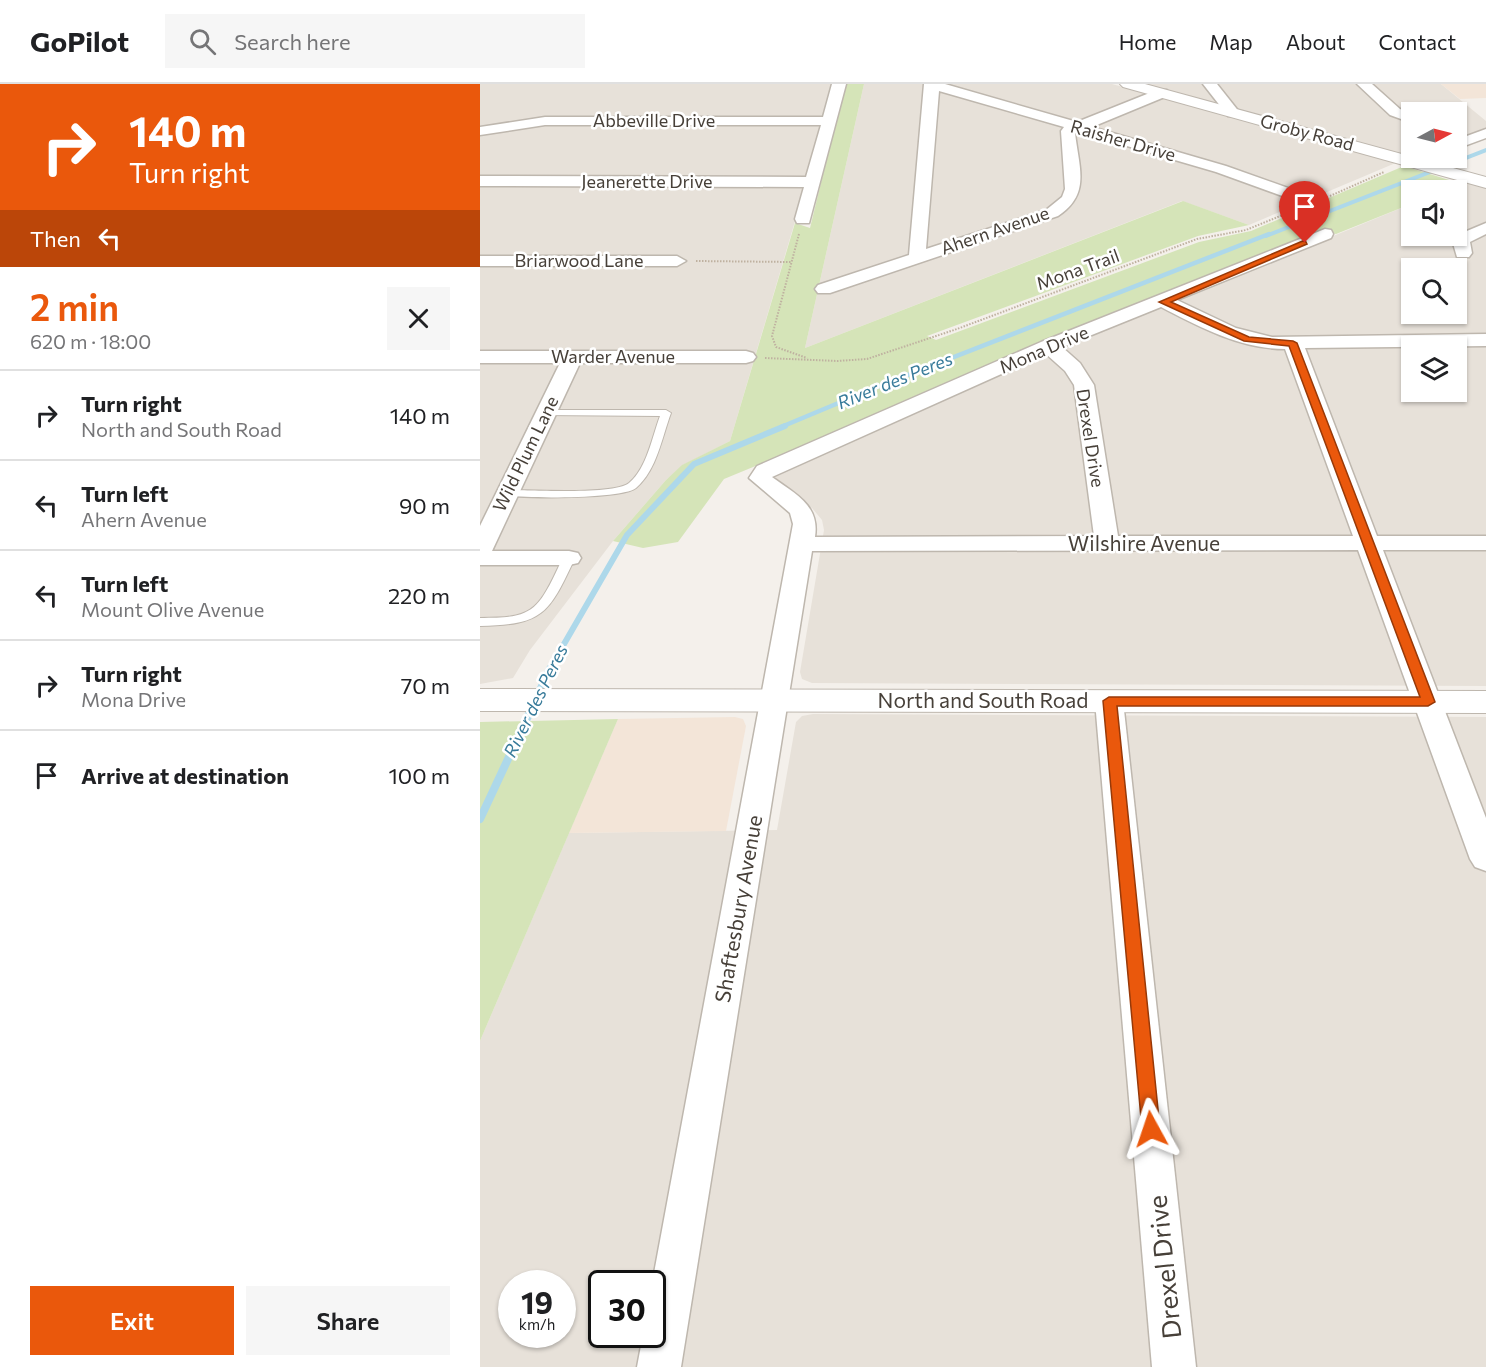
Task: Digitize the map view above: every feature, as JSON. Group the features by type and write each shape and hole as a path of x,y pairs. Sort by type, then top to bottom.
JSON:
{"street":[{"path":"803,219 839,84"},
{"path":"917,258 932,84"},
{"name":"Raisher Drive","path":"932,84 1221,169 1313,202"},
{"name":"Groby Road","path":"1128,84 1401,156"},
{"path":"1210,84 1233,112"},
{"path":"1364,84 1401,115"},
{"path":"1076,127 1162,93"},
{"name":"Abbeville Drive","path":"480,131 514,123 545,121 830,121"},
{"name":"Ahern Avenue","path":"824,289 1040,217 1064,205 1071,197 1073,189 1068,131 1076,127"},
{"name":"Groby Road","path":"1439,168 1483,183"},
{"name":"Jeanerette Drive","path":"480,182 813,182"},
{"path":"1463,253 1461,240 1486,228"},
{"name":"Mona Drive","path":"765,471 1048,346 1164,302 1325,234"},
{"name":"Briarwood Lane","path":"480,261 677,261"},
{"path":"1164,302 1247,339 1293,343 1486,341"},
{"path":"1293,343 1486,859"},
{"name":"Drexel Drive","path":"1048,346 1073,367 1084,385 1107,544"},
{"name":"Warder Avenue","path":"480,357 746,357"},
{"name":"Wild Plum Lane","path":"480,551 573,357"},
{"name":"Shaftesbury Avenue","path":"659,1367 805,524 801,510 760,478 765,471"},
{"name":"Wilshire Avenue","path":"802,544 1486,543"},
{"path":"480,558 569,558"},
{"name":"North and South Road","path":"490,701 1486,702"},
{"name":"Drexel Drive","path":"1109,701 1174,1367"}],"lane":[{"path":"508,493 609,494 631,488 645,471 666,413 546,413"},
{"path":"480,622 516,622 528,618 549,600 569,558"}],"path":[{"name":"Mona Trail","path":"746,357 812,360 867,359 895,351 1197,239 1246,230 1401,168"},
{"path":"803,219 772,340 776,347 812,360"},
{"path":"677,261 791,262"}],"shaded area":[{"path":"480,84 832,84 796,218 730,441 683,465 666,480 613,541 530,650 513,678 480,684"},
{"path":"864,84 1112,84 1398,162 1249,225 1182,201 805,348"},
{"path":"1144,84 1441,84 1463,102 1401,102 1401,154"},
{"path":"1441,84 1486,84 1486,98 1460,99"},
{"path":"1467,105 1486,121 1486,131 1467,138"},
{"path":"1467,182 1486,188 1486,686 812,683 802,679 800,672 824,530 822,520 812,508 774,479 773,473 928,403 1401,208 1401,246 1467,246"},
{"path":"813,714 1486,717 1486,1367 480,1367 480,1041 569,833 777,830 796,722 802,716"},
{"path":"735,717 743,719 746,726 726,831 569,833 618,719"}],"green space":[{"path":"845,84 864,84 805,348 1183,201 1249,225 1198,236 927,336 936,340 1199,242 1251,231 1401,167 1449,180 1401,180 1401,208 1336,234 1323,231 724,479 678,542 643,548 613,541 682,465 730,441 795,223 810,228"},
{"path":"618,719 480,1041 480,722"}],"waterway":[{"name":"River des Peres","path":"1266,236 1486,150"},
{"name":"River des Peres","path":"781,427 872,389 1269,234"},
{"name":"River des Peres","path":"549,670 627,535 694,464 785,426"},
{"name":"River des Peres","path":"480,819 550,669"}],"route":[{"path":"1151,1129 1109,701 1428,702 1293,343 1247,339 1201,321 1164,302 1305,243"}]}
